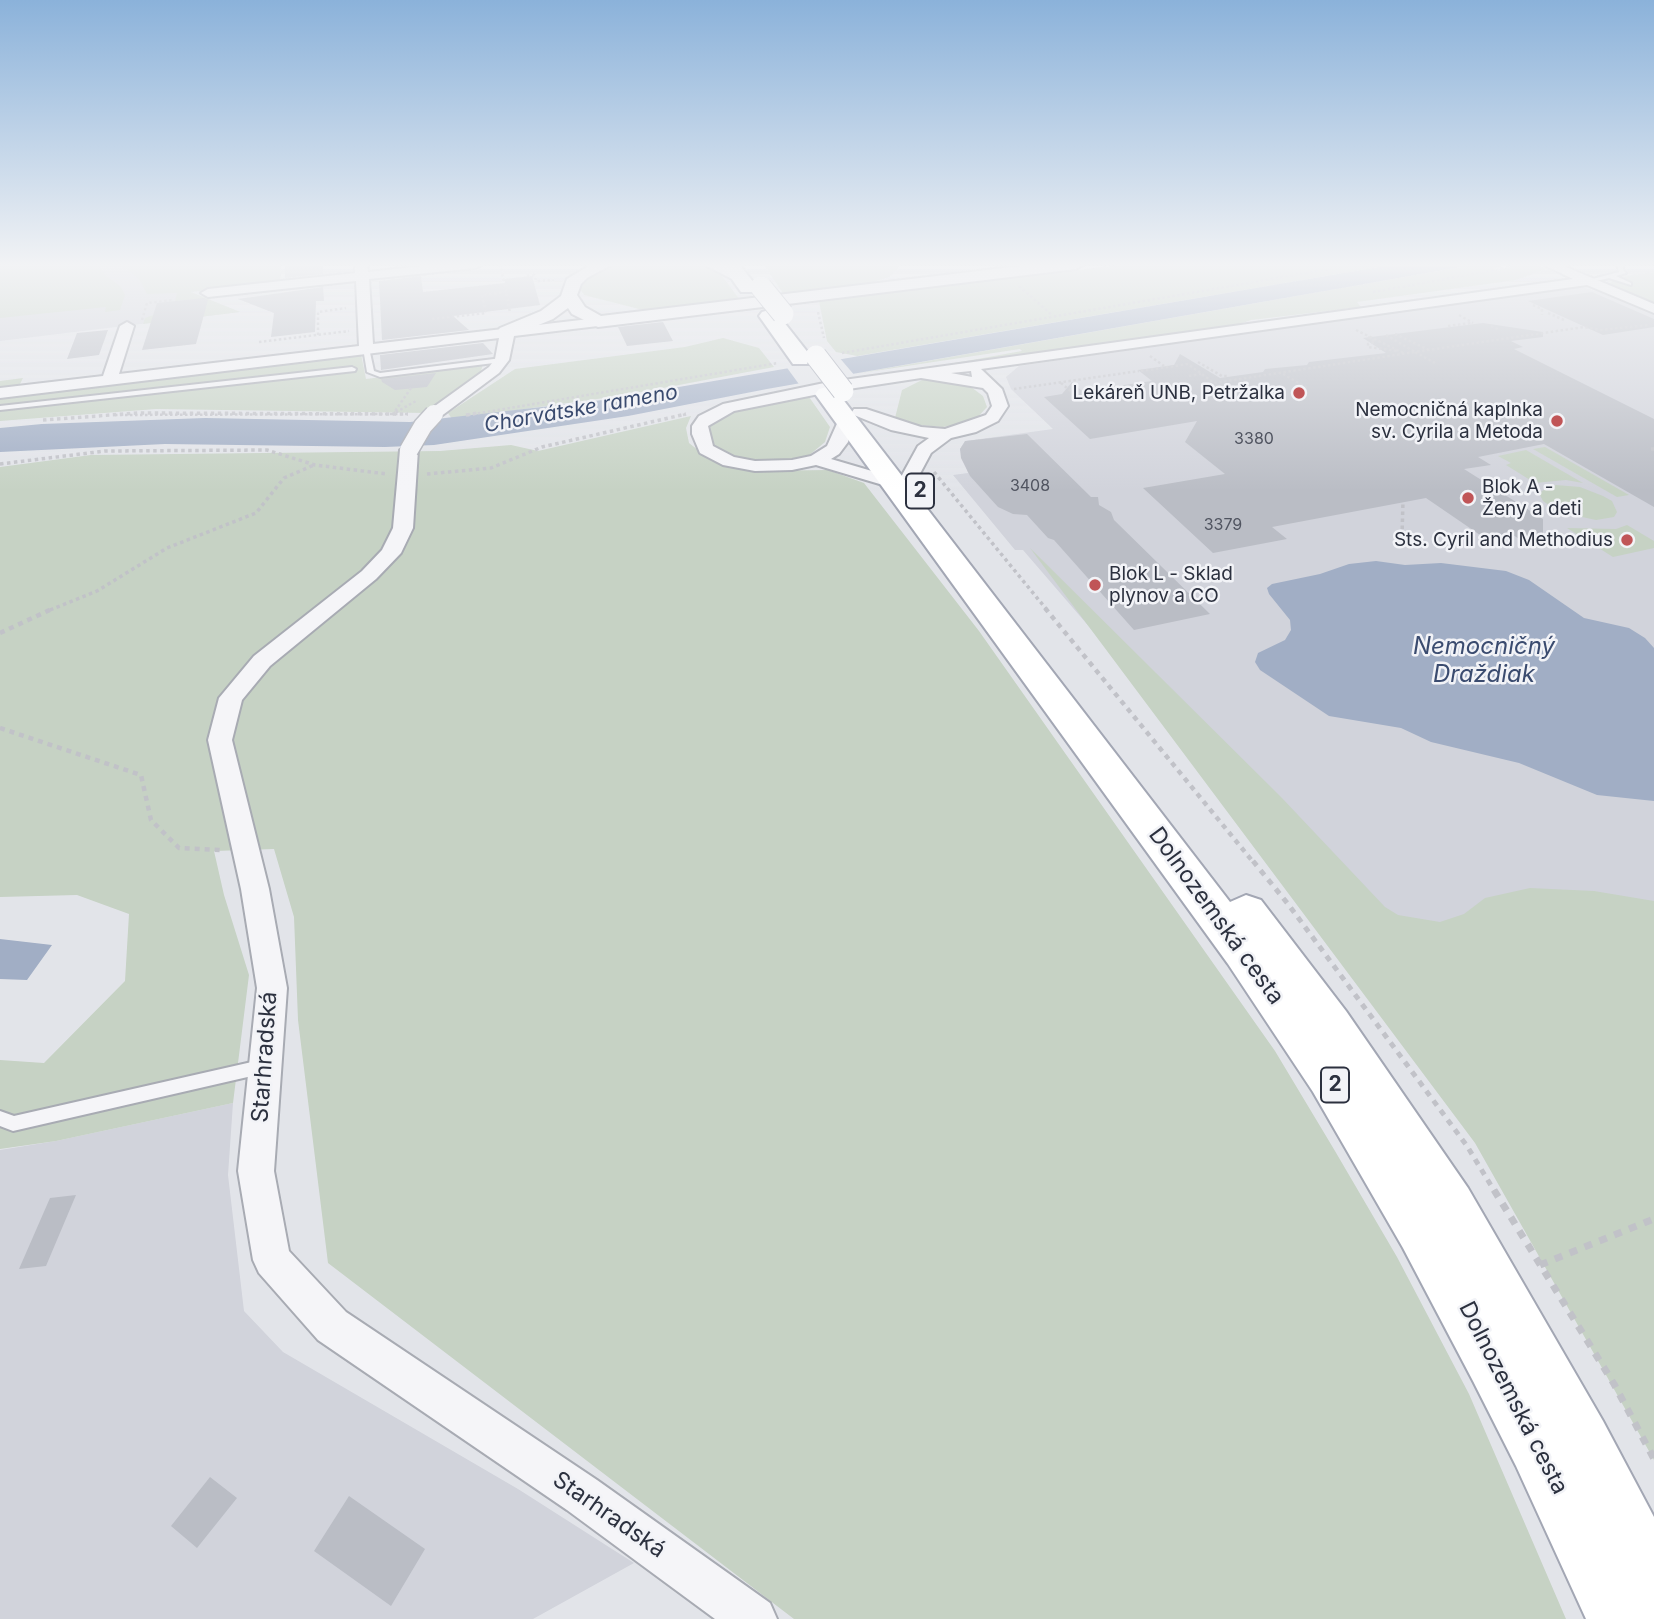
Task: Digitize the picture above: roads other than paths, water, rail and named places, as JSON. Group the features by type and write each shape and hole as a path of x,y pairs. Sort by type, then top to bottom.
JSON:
{"main road":[{"name":"Dolnozemská cesta","path":"797,340 902,480 1268,941 1370,1084 1449,1207 1497,1289 1654,1585"},
{"name":"Dolnozemská cesta","path":"902,480 1243,951 1330,1077 1422,1228 1488,1349 1538,1444 1621,1619"}],"street":[{"path":"110,379 128,340"},
{"path":"365,340 366,348"},
{"path":"0,393 440,340"},
{"path":"502,360 507,340"},
{"path":"970,367 996,392 999,400 999,409 995,416 978,426 944,434 853,416 833,450 816,460 773,467 729,461 715,455 703,445 700,426 713,413 738,404 922,373 1170,340"},
{"name":"Starhradská","path":"502,360 472,388 426,414 423,426 409,450 403,528 391,553 369,575 262,661 231,698 220,740 272,988 256,1171 272,1260 332,1326 582,1495 754,1619"},
{"path":"987,384 1000,370 1017,361"},
{"path":"922,373 987,384"},
{"path":"816,460 902,480 924,450 944,434"}],"lane":[{"path":"366,348 371,372 380,375 502,360"},
{"path":"0,408 352,369"},
{"path":"0,1118 13,1124 265,1066"}],"water":[{"name":"Chorvátske rameno","path":"955,340 1048,340 628,416 434,445 385,447 165,444 0,452 0,428 42,424 205,418 410,422 603,400"},
{"name":"Nemocničný Draždiak","path":"1376,561 1405,565 1441,563 1506,571 1529,580 1584,618 1629,628 1645,638 1654,648 1654,801 1597,795 1519,763 1431,742 1401,728 1329,716 1260,670 1255,662 1258,653 1285,640 1291,630 1290,620 1267,588 1272,584 1320,574 1349,564"},
{"path":"0,939 52,945 27,980 0,979"}],"place":[{"name":"Lekáreň UNB, Petržalka","path":"1299,393"},
{"name":"Nemocničná kaplnka sv. Cyrila a Metoda","path":"1557,421"},
{"name":"Blok A - Ženy a deti","path":"1468,498"},
{"name":"Sts. Cyril and Methodius","path":"1627,540"},
{"name":"Blok L - Sklad plynov a CO","path":"1095,585"}]}
